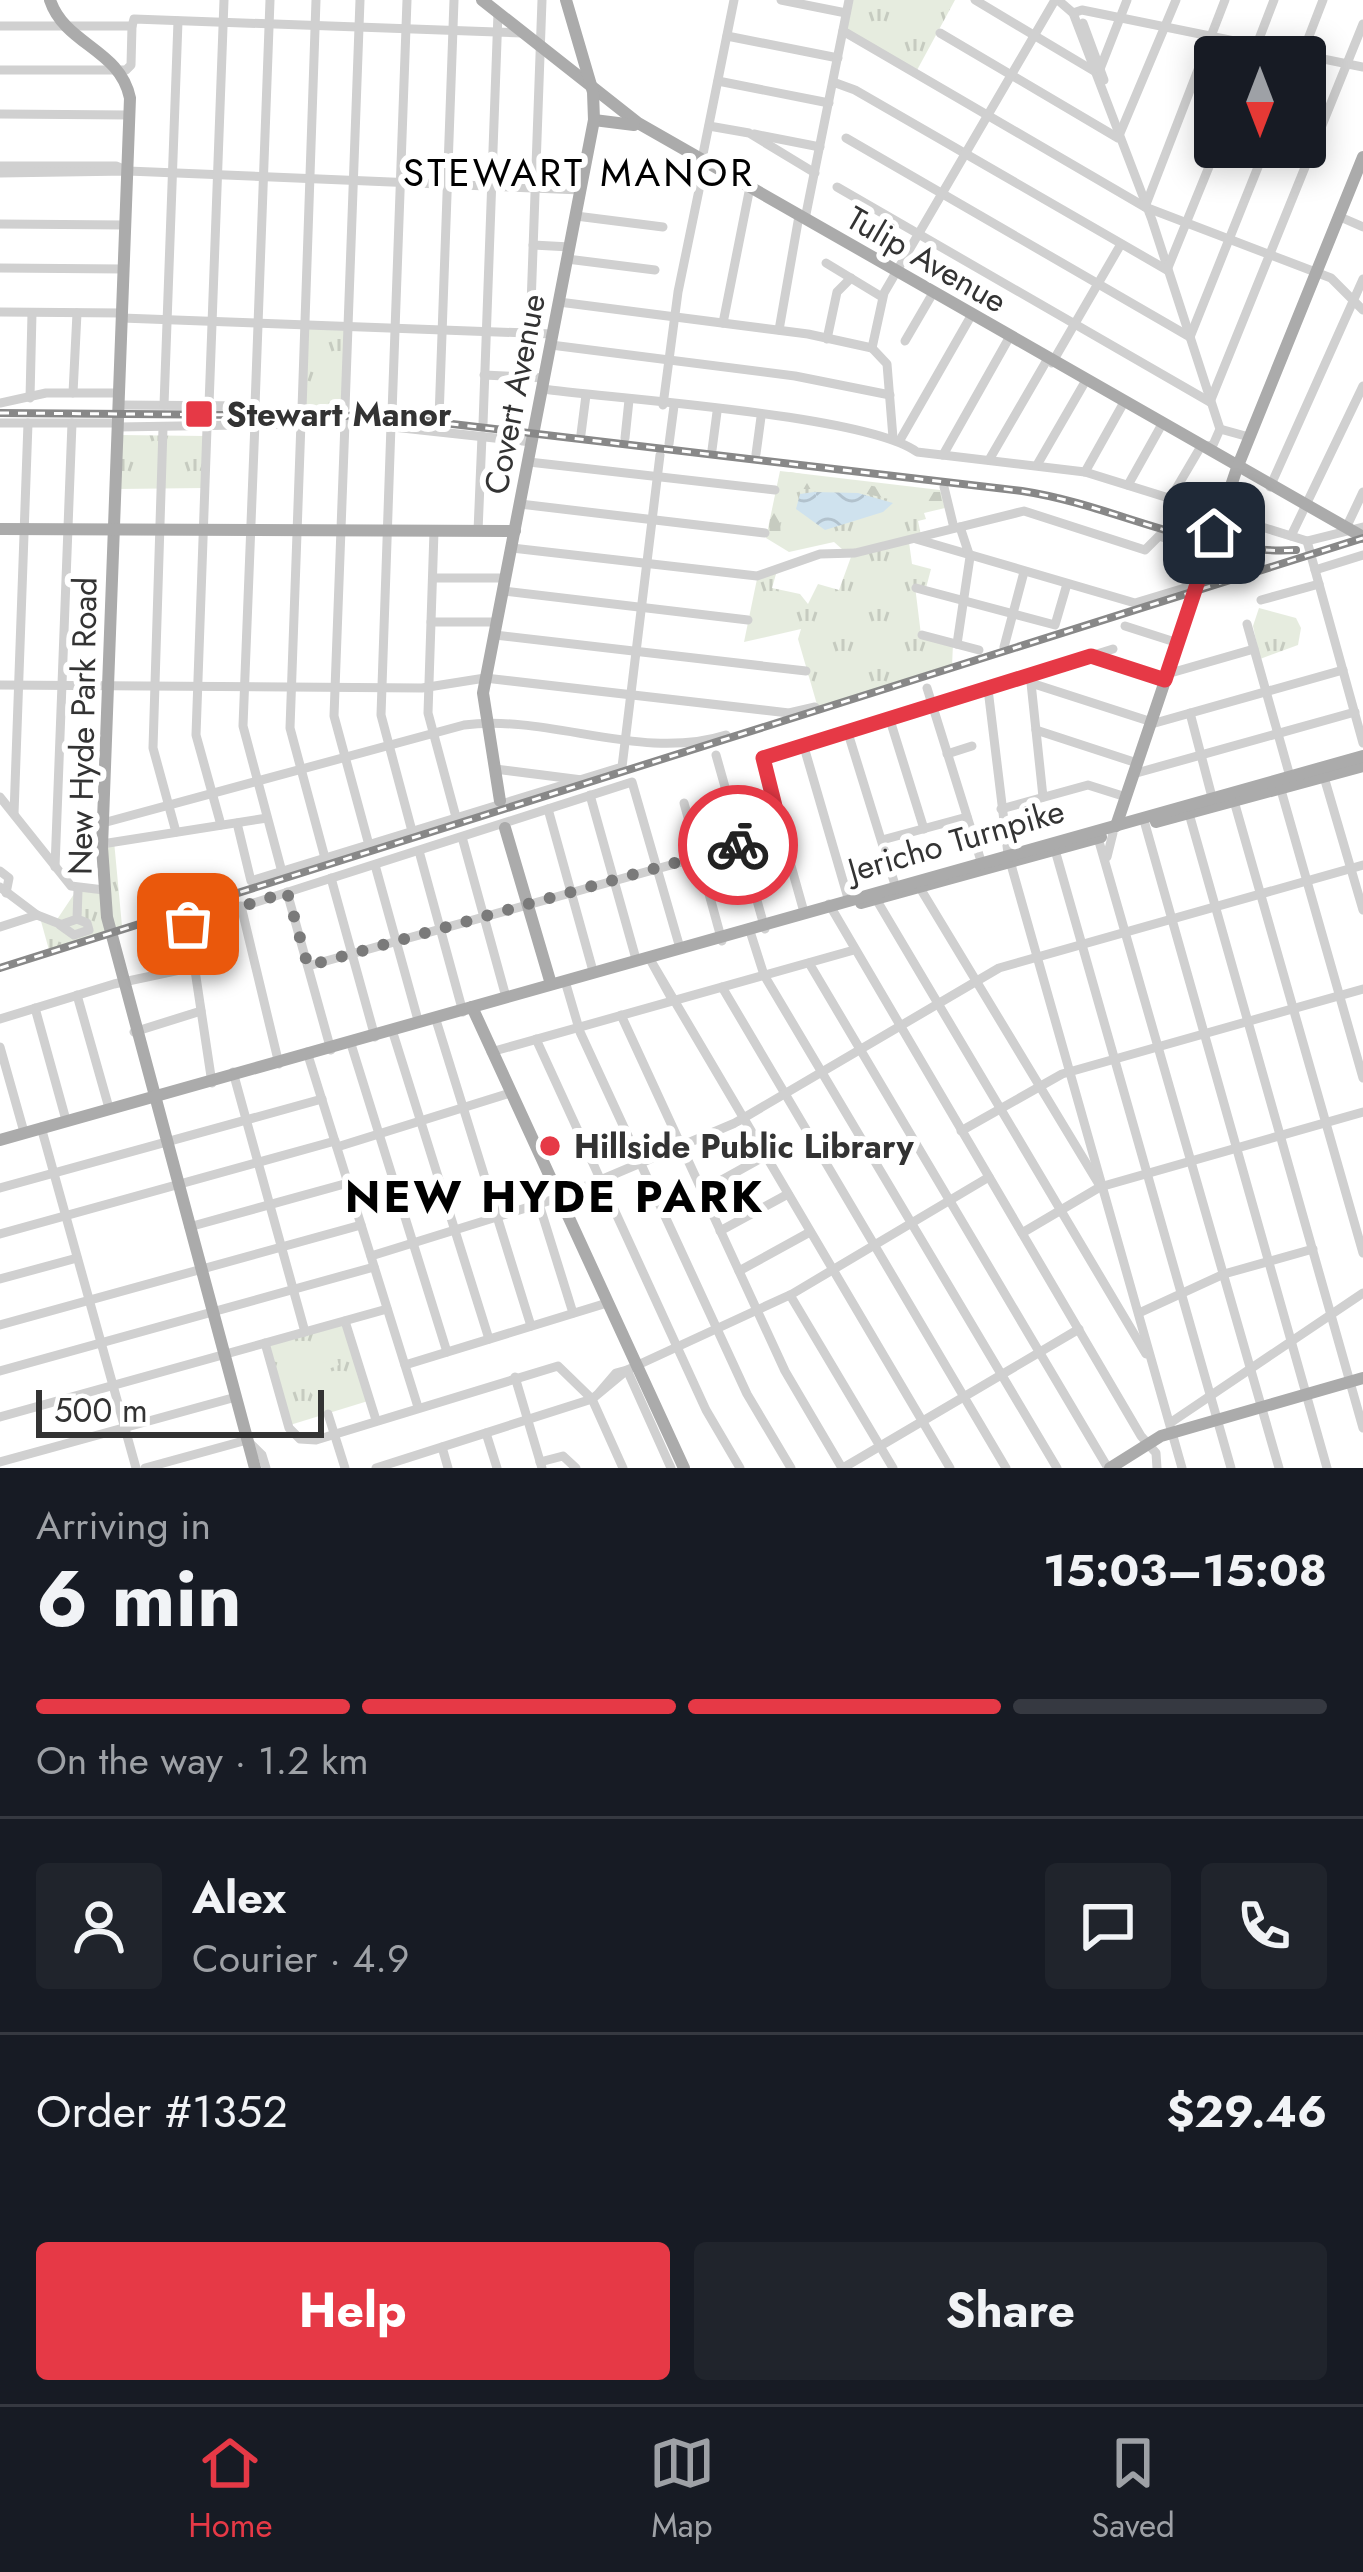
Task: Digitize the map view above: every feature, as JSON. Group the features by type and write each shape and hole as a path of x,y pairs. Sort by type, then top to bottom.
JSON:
{"main road":[{"path":"50,0 65,26 118,70"},
{"name":"Tulip Avenue","path":"482,0 592,92 649,129 1161,426 1356,531"},
{"name":"Covert Avenue","path":"502,813 486,723 485,678 594,120 592,92 566,0"},
{"name":"New Hyde Park Road","path":"118,70 128,87 129,115 104,890 134,1032 255,1468"},
{"path":"594,120 649,129"},
{"path":"1115,828 1237,468 1361,160"},
{"path":"0,529 515,531"},
{"path":"489,739 502,813 522,884 558,982"},
{"name":"Jericho Turnpike","path":"0,1140 418,1019 722,939 848,898 923,887 1115,828 1234,801 1363,756"},
{"name":"Jericho Turnpike","path":"757,928 803,912 876,899 974,863 1097,838 1212,797 1363,766"},
{"path":"923,887 974,863"},
{"name":"Jericho Turnpike","path":"558,982 722,939"},
{"path":"466,1009 491,1052 607,1303 632,1368 684,1468"},
{"name":"Jericho Turnpike","path":"366,1037 466,1009"},
{"path":"1109,1468 1171,1428 1217,1420 1357,1380"},
{"path":"1120,1468 1133,1452"}],"street":[{"path":"0,403 73,393 164,405 255,406 270,0"},
{"path":"302,409 316,0"},
{"path":"345,408 361,0"},
{"path":"407,0 382,687 388,745 412,831"},
{"path":"439,418 454,0"},
{"path":"530,333 542,0"},
{"path":"669,443 674,317 734,0"},
{"path":"781,0 846,13"},
{"path":"779,330 849,0"},
{"path":"975,0 1097,70"},
{"path":"872,348 882,297 1060,0 1078,12 1211,36 1225,0"},
{"path":"1097,70 1127,0"},
{"path":"1120,137 1176,0"},
{"path":"1260,36 1274,0"},
{"path":"1310,36 1323,0"},
{"path":"209,405 224,1"},
{"path":"1078,12 1222,428 1213,445 1200,448 1170,499"},
{"path":"478,531 498,13"},
{"path":"0,70 118,70 131,65 134,20 522,33"},
{"path":"164,405 178,21"},
{"path":"1213,401 1363,24"},
{"path":"0,26 132,26"},
{"path":"843,31 1145,206 1272,256 1318,268 1359,305"},
{"path":"940,33 1120,137"},
{"path":"727,36 838,58"},
{"path":"1326,60 1363,67"},
{"path":"1145,206 1194,80"},
{"path":"718,81 829,103"},
{"path":"833,82 1167,269"},
{"path":"0,114 129,115"},
{"path":"709,126 820,147"},
{"path":"749,133 814,173"},
{"path":"846,138 1190,337"},
{"path":"1361,160 1363,147"},
{"path":"0,169 116,166 128,171 581,190"},
{"path":"1167,269 1209,168"},
{"path":"1190,337 1258,168"},
{"path":"723,323 750,187"},
{"path":"837,187 1213,401"},
{"path":"576,216 663,227"},
{"path":"1338,216 1363,227"},
{"path":"0,224 125,225"},
{"path":"989,460 1120,244"},
{"path":"533,245 655,270"},
{"path":"826,263 882,297"},
{"path":"0,268 124,269"},
{"path":"827,339 837,292 851,278"},
{"path":"1270,487 1359,305 1363,279"},
{"path":"905,341 933,293"},
{"path":"559,302 779,330 872,348 887,364 897,439"},
{"path":"0,312 530,333 669,361 890,395"},
{"path":"30,398 32,313"},
{"path":"73,393 77,313"},
{"path":"897,439 971,316"},
{"path":"943,455 1009,338"},
{"path":"484,375 586,395 897,439 915,451 1085,472 1307,541 1356,531 1363,492"},
{"path":"1037,465 1085,382"},
{"path":"1291,536 1363,386"},
{"path":"581,434 586,395"},
{"path":"625,438 629,400"},
{"path":"1085,472 1123,404"},
{"path":"712,450 717,412"},
{"path":"756,454 761,417"},
{"path":"221,825 196,735 207,422 392,419 482,430 532,442"},
{"path":"254,422 244,734 282,872"},
{"path":"301,422 290,730 326,858"},
{"path":"345,422 334,716 369,845"},
{"path":"0,423 207,428"},
{"path":"14,814 28,423"},
{"path":"55,867 72,423"},
{"path":"1128,485 1161,426"},
{"path":"164,428 152,748 176,832"},
{"path":"1222,428 1249,437"},
{"path":"212,1080 188,924 462,837 502,813 623,765 660,455"},
{"path":"529,462 775,490"},
{"path":"944,488 970,557 957,644"},
{"path":"520,504 765,533"},
{"path":"512,548 757,576 800,560 1024,511 1145,550 1159,536 1208,552"},
{"path":"434,531 429,688 433,733 456,817"},
{"path":"915,538 1135,603 1198,584"},
{"path":"1307,541 1363,743"},
{"path":"1315,570 1363,555"},
{"path":"1004,647 1024,572"},
{"path":"433,578 748,620"},
{"path":"916,588 1055,626 1067,584"},
{"path":"1262,600 1319,584"},
{"path":"431,622 806,670"},
{"path":"1247,624 1278,734 1307,881 1363,1078"},
{"path":"1124,626 1178,643"},
{"path":"922,635 980,650"},
{"path":"803,912 761,759 1030,680 1113,649"},
{"path":"1091,656 1166,677 1254,649"},
{"path":"1030,680 1151,722 1343,670"},
{"path":"0,685 429,688 485,678 788,713 815,707"},
{"path":"1030,680 1043,797"},
{"path":"927,688 967,818 974,863"},
{"path":"988,689 1010,858 1182,1468"},
{"path":"1036,730 1135,769 1354,712"},
{"path":"1190,713 1212,797"},
{"path":"890,719 924,829"},
{"path":"104,823 433,733 486,723 688,746 726,734"},
{"path":"848,733 897,889"},
{"path":"804,746 848,898"},
{"path":"947,754 972,746"},
{"path":"716,755 740,845 764,975 1057,1468"},
{"path":"495,769 582,780"},
{"path":"1324,777 1357,867 1363,910"},
{"path":"237,823 251,879 456,817 548,809 632,782 680,948"},
{"path":"1001,809 1088,785 1126,797"},
{"path":"590,795 643,960 674,1001 950,1468"},
{"path":"0,797 78,890 104,890"},
{"path":"1234,801 1363,1252"},
{"path":"684,803 722,939"},
{"path":"548,809 593,970"},
{"path":"1188,809 1330,1312 1357,1380 1363,1428"},
{"path":"102,844 266,818"},
{"path":"882,841 967,818"},
{"path":"1145,824 1327,1468"},
{"path":"1107,857 1115,828"},
{"path":"308,966 782,834"},
{"path":"462,837 506,997"},
{"path":"1097,838 1107,857 1280,1468"},
{"path":"1055,850 1231,1468"},
{"path":"418,851 466,1009"},
{"path":"375,865 418,1019"},
{"path":"0,1371 293,1290 413,1243 559,1198 743,1118 976,981 1038,957 1357,867"},
{"path":"0,871 9,878 3,890 37,915 60,923 77,919 78,890"},
{"path":"331,878 352,954 379,1134 447,1352"},
{"path":"923,887 1100,1187"},
{"path":"287,892 330,1047"},
{"path":"876,899 1150,1361"},
{"path":"241,906 279,1062"},
{"path":"830,907 1156,1453 1157,1468"},
{"path":"0,927 37,915"},
{"path":"491,1052 854,950"},
{"path":"809,963 1109,1468"},
{"path":"0,1018 122,982 194,968"},
{"path":"558,982 717,1329 791,1468"},
{"path":"722,987 1006,1468"},
{"path":"961,1131 1070,1072 1363,989"},
{"path":"77,995 109,1108"},
{"path":"35,1008 66,1120"},
{"path":"134,1032 201,1011"},
{"path":"622,1016 757,1310 843,1468 1078,1328"},
{"path":"436,1021 531,1326"},
{"path":"393,1033 489,1339"},
{"path":"536,1040 677,1347 740,1468"},
{"path":"0,1047 24,1132"},
{"path":"308,1053 418,1407"},
{"path":"234,1074 305,1332"},
{"path":"0,1234 258,1162 379,1134 510,1093"},
{"path":"0,1188 322,1100"},
{"path":"1022,1233 1100,1187 1363,1112"},
{"path":"41,1126 136,1468"},
{"path":"702,1191 765,1156"},
{"path":"376,1468 595,1397 632,1368 790,1294 989,1177"},
{"path":"189,1227 348,1183"},
{"path":"721,1231 788,1194"},
{"path":"539,1204 573,1313"},
{"path":"0,1325 361,1226"},
{"path":"739,1271 810,1232"},
{"path":"1138,1313 1312,1249"},
{"path":"0,1280 77,1258"},
{"path":"1171,1428 1210,1393 1363,1293"},
{"path":"790,1294 893,1468"},
{"path":"405,1365 607,1303"},
{"path":"0,1417 387,1310"},
{"path":"345,1321 376,1420"},
{"path":"265,1343 289,1428 304,1440 561,1366 595,1397 623,1468"},
{"path":"632,1368 671,1468"},
{"path":"514,1377 541,1465 563,1456 576,1468"},
{"path":"0,1462 236,1397"},
{"path":"328,1414 345,1468"},
{"path":"486,1433 497,1468"},
{"path":"145,1468 247,1440 262,1455 266,1468"},
{"path":"442,1447 448,1468"}],"green space":[{"path":"850,0 955,0 916,72 843,31"},
{"path":"306,326 347,328 344,412 303,411"},
{"path":"121,435 205,436 204,488 119,489"},
{"path":"780,471 940,490 945,508 924,513 926,519 918,521 921,535 909,542 912,564 931,569 926,588 915,586 921,635 953,644 952,666 818,708 798,639 801,629 744,642 757,579 778,567 772,588 800,594 808,604 818,584 839,590 851,557 834,542 789,552 766,538"},
{"path":"790,472 908,492 940,492 943,506 930,508 924,499 902,502 845,489 794,489 780,520 781,542 769,527 779,478"},
{"path":"1259,608 1296,618 1301,628 1298,645 1260,659 1253,626"},
{"path":"114,841 122,926 49,950 39,914 56,921 76,891 102,889 101,843"},
{"path":"344,1323 368,1401 290,1425 267,1345"},
{"path":"307,1352 322,1369 322,1363 337,1359 339,1365 323,1371 329,1376 352,1372 358,1394 342,1396 326,1410 289,1368"}],"water":[{"path":"858,493 893,503 883,512 825,530 796,509 800,494"}],"railway":[{"path":"0,413 384,416 1022,491 1192,538 1261,550 1296,550"},
{"path":"0,968 1363,538"}],"way so far":[{"path":"188,924 287,892 308,966 738,845"}],"place":[{"name":"Stewart Manor","path":"199,414"},
{"name":"Hillside Public Library","path":"550,1146"}],"district":[{"name":"STEWART MANOR","path":"579,172"},
{"name":"NEW HYDE PARK","path":"555,1196"}],"route":[{"path":"738,845 782,834 763,758 1091,656 1165,680 1214,533"}]}
